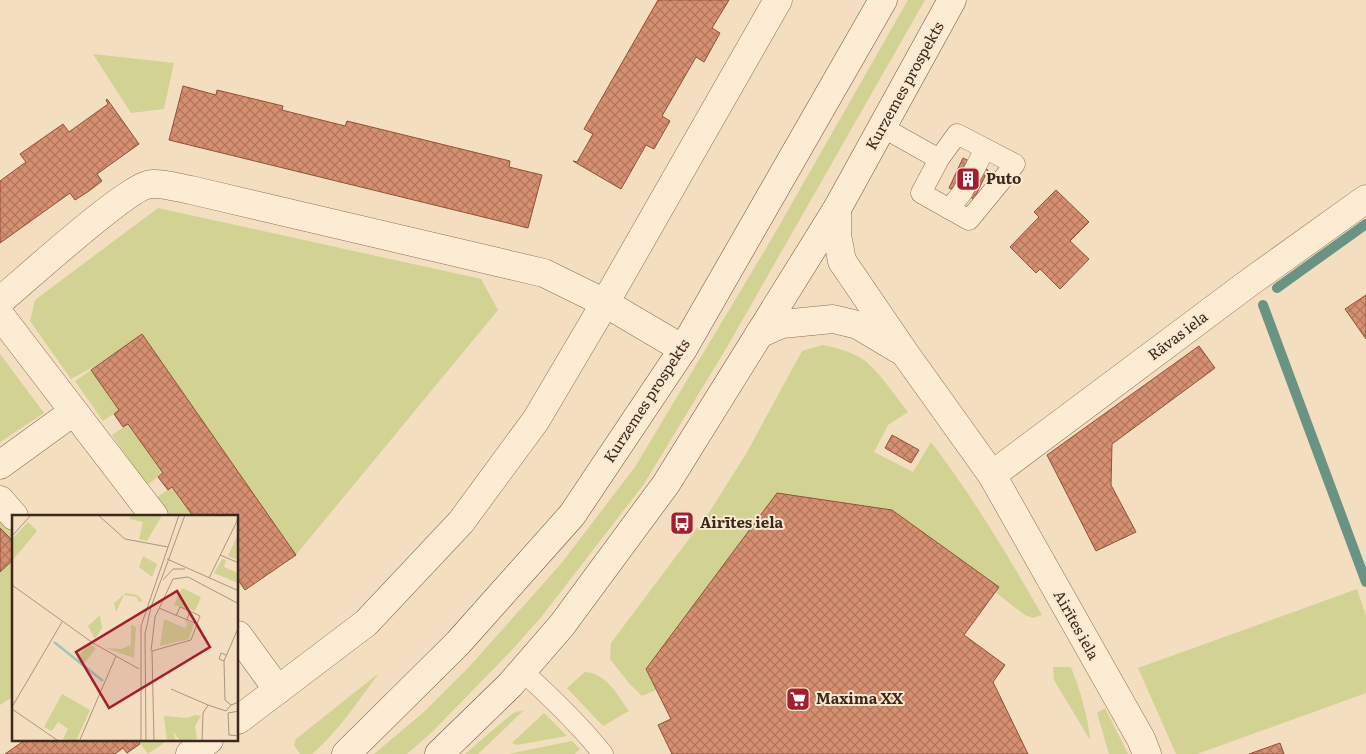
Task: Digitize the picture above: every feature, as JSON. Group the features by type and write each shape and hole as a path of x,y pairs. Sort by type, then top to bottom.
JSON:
{"street":[{"path":"239,719 366,623 461,522 536,420 778,0"},
{"name":"Kurzemes prospekts","path":"346,754 458,643 572,515 683,349 883,0"},
{"name":"Kurzemes prospekts","path":"439,754 510,685 562,625 666,484 837,209 952,0"},
{"path":"0,301 94,221 130,194 151,183 190,190 544,273 605,303 683,349"},
{"name":"Rāvas iela","path":"992,475 1250,282 1366,199"},
{"path":"837,209 837,235 842,261 904,352"},
{"path":"0,315 153,515"},
{"name":"Airītes iela","path":"759,334 782,324 833,319 858,325 904,352 992,475 1141,739 1147,754"},
{"path":"0,465 73,412"},
{"path":"0,500 13,515"},
{"path":"239,636 278,690"},
{"path":"190,754 206,742"}],"lane":[{"path":"882,127 939,159"},
{"path":"957,134 985,149 1015,164 969,220 921,194 939,159 957,134"},
{"path":"949,209 962,193 985,149"},
{"path":"522,672 588,735 603,754"}],"green space":[{"path":"908,0 925,0 727,347 644,484 542,616 511,651 432,732 407,754 374,754 425,711 469,667 560,565 635,467 771,240"},
{"path":"93,54 174,63 164,109 131,113"},
{"path":"158,208 481,279 498,310 295,556 141,335 95,366 71,379 30,321 35,300"},
{"path":"823,345 852,353 861,358 880,376 908,412 888,425 874,452 913,472 931,442 989,526 1042,615 1033,618 1025,615 995,592 998,587 892,510 646,669 656,690 642,696 610,659 611,643 710,511 746,454 802,351"},
{"path":"0,354 44,413 0,442"},
{"path":"91,370 119,410 103,421 75,381"},
{"path":"128,424 163,473 147,485 112,435"},
{"path":"172,487 192,515 168,515 156,498"},
{"path":"0,517 12,530 12,697 0,705"},
{"path":"1357,589 1366,616 1366,693 1197,754 1176,754 1138,668"},
{"path":"1053,667 1071,667 1083,703 1090,740 1054,680"},
{"path":"585,672 606,681 629,711 603,726 567,688"},
{"path":"379,673 331,736 312,754 300,754 294,745 296,739"},
{"path":"1105,708 1128,754 1109,754 1097,713"},
{"path":"524,710 478,754 465,754 513,713"},
{"path":"544,713 567,736 517,745 512,743"},
{"path":"572,741 580,749 575,754 508,754"},
{"path":"139,742 165,742 148,754"}],"building":[{"path":"658,0 729,0 712,28 720,33 704,62 696,57 662,116 670,121 654,149 646,145 621,189 573,161 577,162 593,134 584,129"},
{"path":"183,86 216,95 217,90 283,106 282,110 345,126 347,121 510,161 509,167 542,175 528,228 169,140"},
{"path":"107,99 139,144 97,174 102,181 89,191 75,200 70,193 0,243 0,181 26,162 20,154 63,124 69,132 108,104"},
{"name":"Puto","path":"963,158 988,170 974,199 949,188"},
{"path":"1056,190 1089,222 1070,241 1089,259 1060,289 1040,269 1036,273 1010,247 1039,217 1034,212"},
{"path":"1366,295 1366,339 1345,309"},
{"path":"142,334 296,555 245,590 239,581 239,515 192,515 172,487 168,490 158,477 163,473 128,424 123,427 114,414 119,410 91,370"},
{"path":"1199,346 1215,368 1112,444 1111,485 1136,532 1096,551 1047,455"},
{"path":"892,435 919,450 911,463 885,448"},
{"path":"777,493 892,510 999,587 964,635 1005,665 993,682 1028,754 672,754 658,725 671,719 646,669"},
{"path":"0,528 12,540 12,561 0,572"},
{"path":"22,742 139,742 140,744 127,753 123,748 115,754 5,754"},
{"path":"1280,743 1284,754 1249,754"}],"waterway":[{"path":"1277,288 1366,224"},
{"path":"1263,305 1366,582"}],"place":[{"name":"Puto","path":"968,179"},
{"name":"Airītes iela","path":"682,523"},
{"name":"Maxima XX","path":"798,699"}]}
